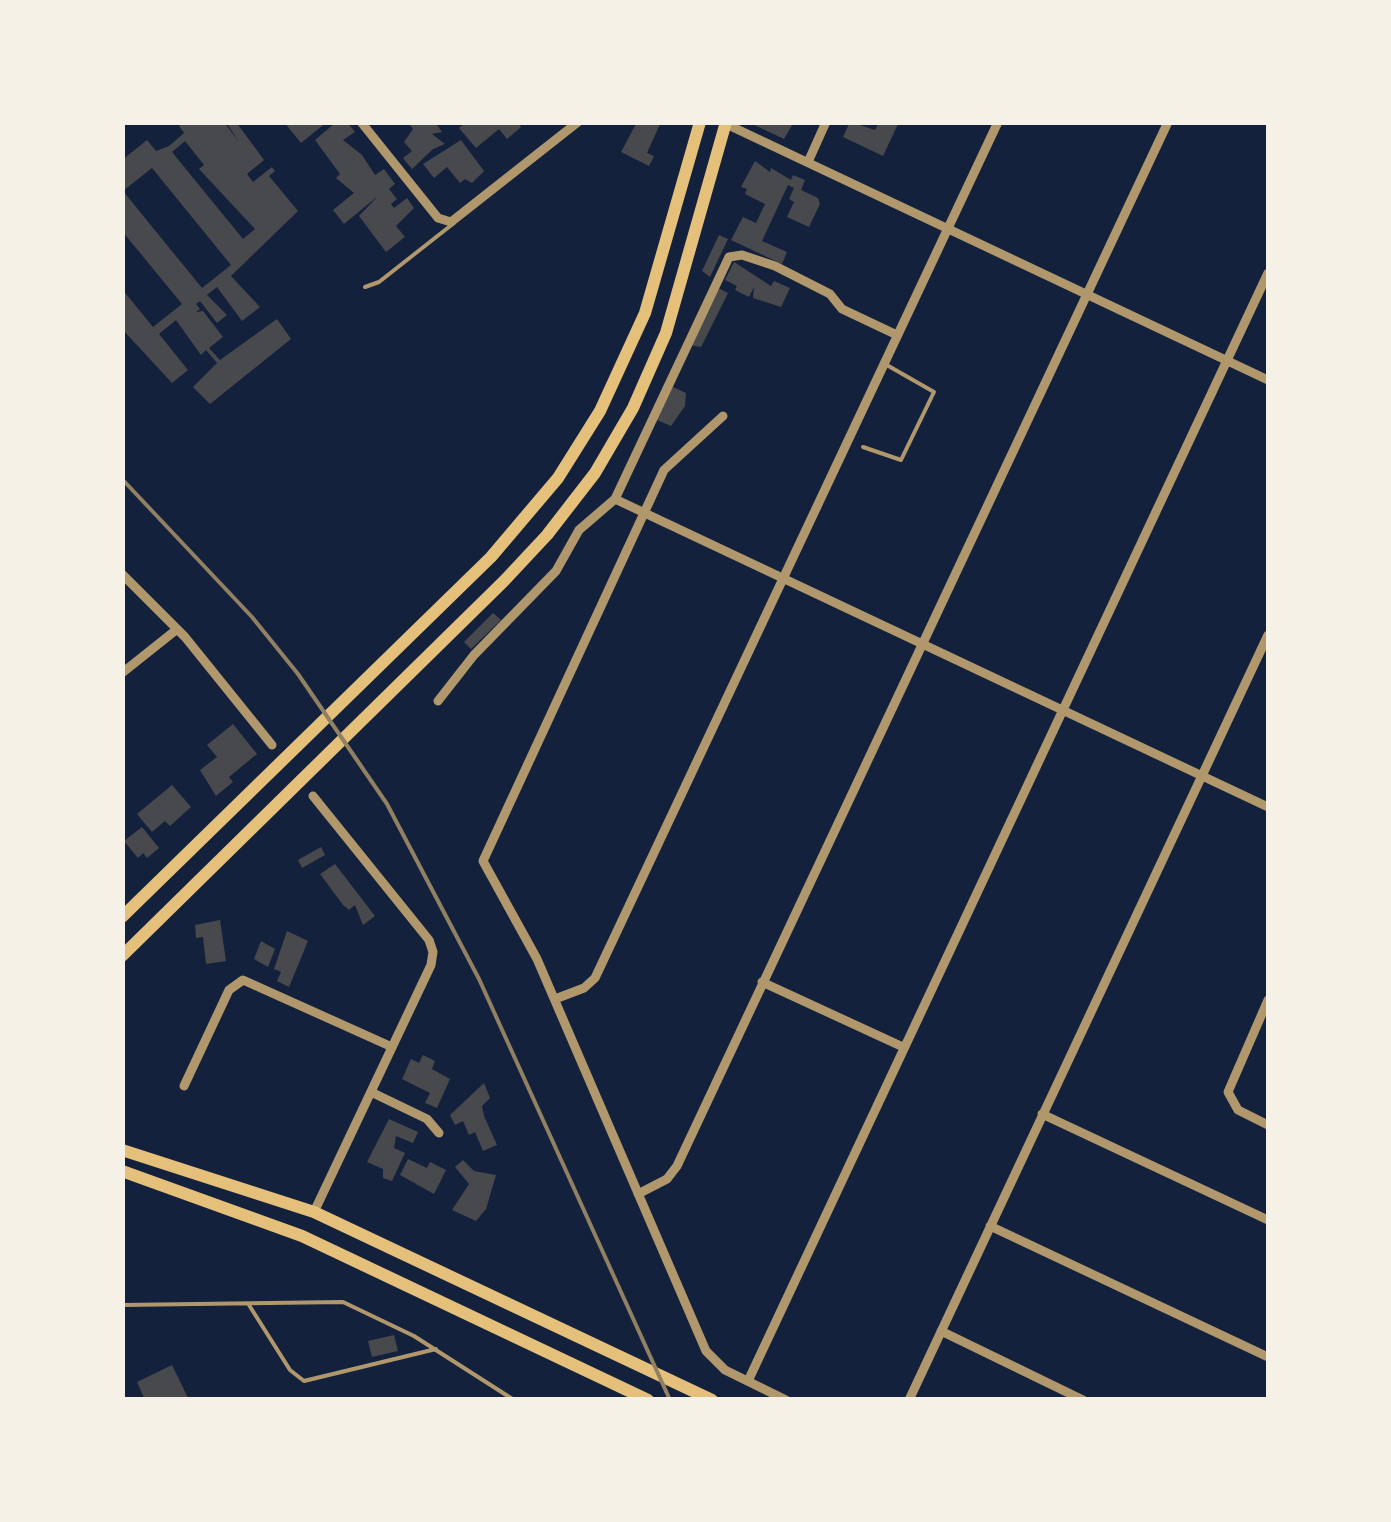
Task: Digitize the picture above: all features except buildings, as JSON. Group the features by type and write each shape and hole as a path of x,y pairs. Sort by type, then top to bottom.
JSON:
{"main road":[{"path":"122,916 532,511 600,411 645,313 700,122"},
{"path":"122,956 439,646 558,523 596,473 633,408 685,279 725,123"},
{"path":"122,1150 314,1212 712,1400"},
{"path":"122,1171 302,1236 648,1400"}],"street":[{"path":"361,122 438,218 451,222 578,122"},
{"path":"808,162 826,122"},
{"path":"555,999 584,988 596,978 998,122"},
{"path":"638,1194 667,1179 677,1166 1168,122"},
{"path":"725,123 1268,380"},
{"path":"438,701 474,655 556,571 580,530 615,499 729,257 742,255 775,266 830,294 842,309 897,335"},
{"path":"748,1382 1268,273"},
{"path":"724,416 668,463 483,855 485,869 537,958 706,1351 718,1366 786,1400"},
{"path":"615,499 1268,806"},
{"path":"122,574 176,630 272,745"},
{"path":"122,673 176,630"},
{"path":"909,1400 1268,635"},
{"path":"313,796 432,946 431,965 314,1212"},
{"path":"184,1086 229,990 243,980 392,1048"},
{"path":"762,982 903,1047"},
{"path":"1268,1000 1228,1087 1228,1098 1238,1110 1268,1126"},
{"path":"371,1092 428,1119 438,1134"},
{"path":"1042,1114 1268,1220"},
{"path":"990,1226 1268,1357"},
{"path":"940,1331 1082,1399"}],"lane":[{"path":"365,287 379,282 462,217"},
{"path":"863,447 901,460 934,392 884,363"},
{"path":"122,1305 343,1302 436,1349 514,1400"},
{"path":"248,1303 290,1370 304,1380 436,1349"}],"railway":[{"path":"122,479 252,617 298,674 387,804 479,979 670,1400"}]}
